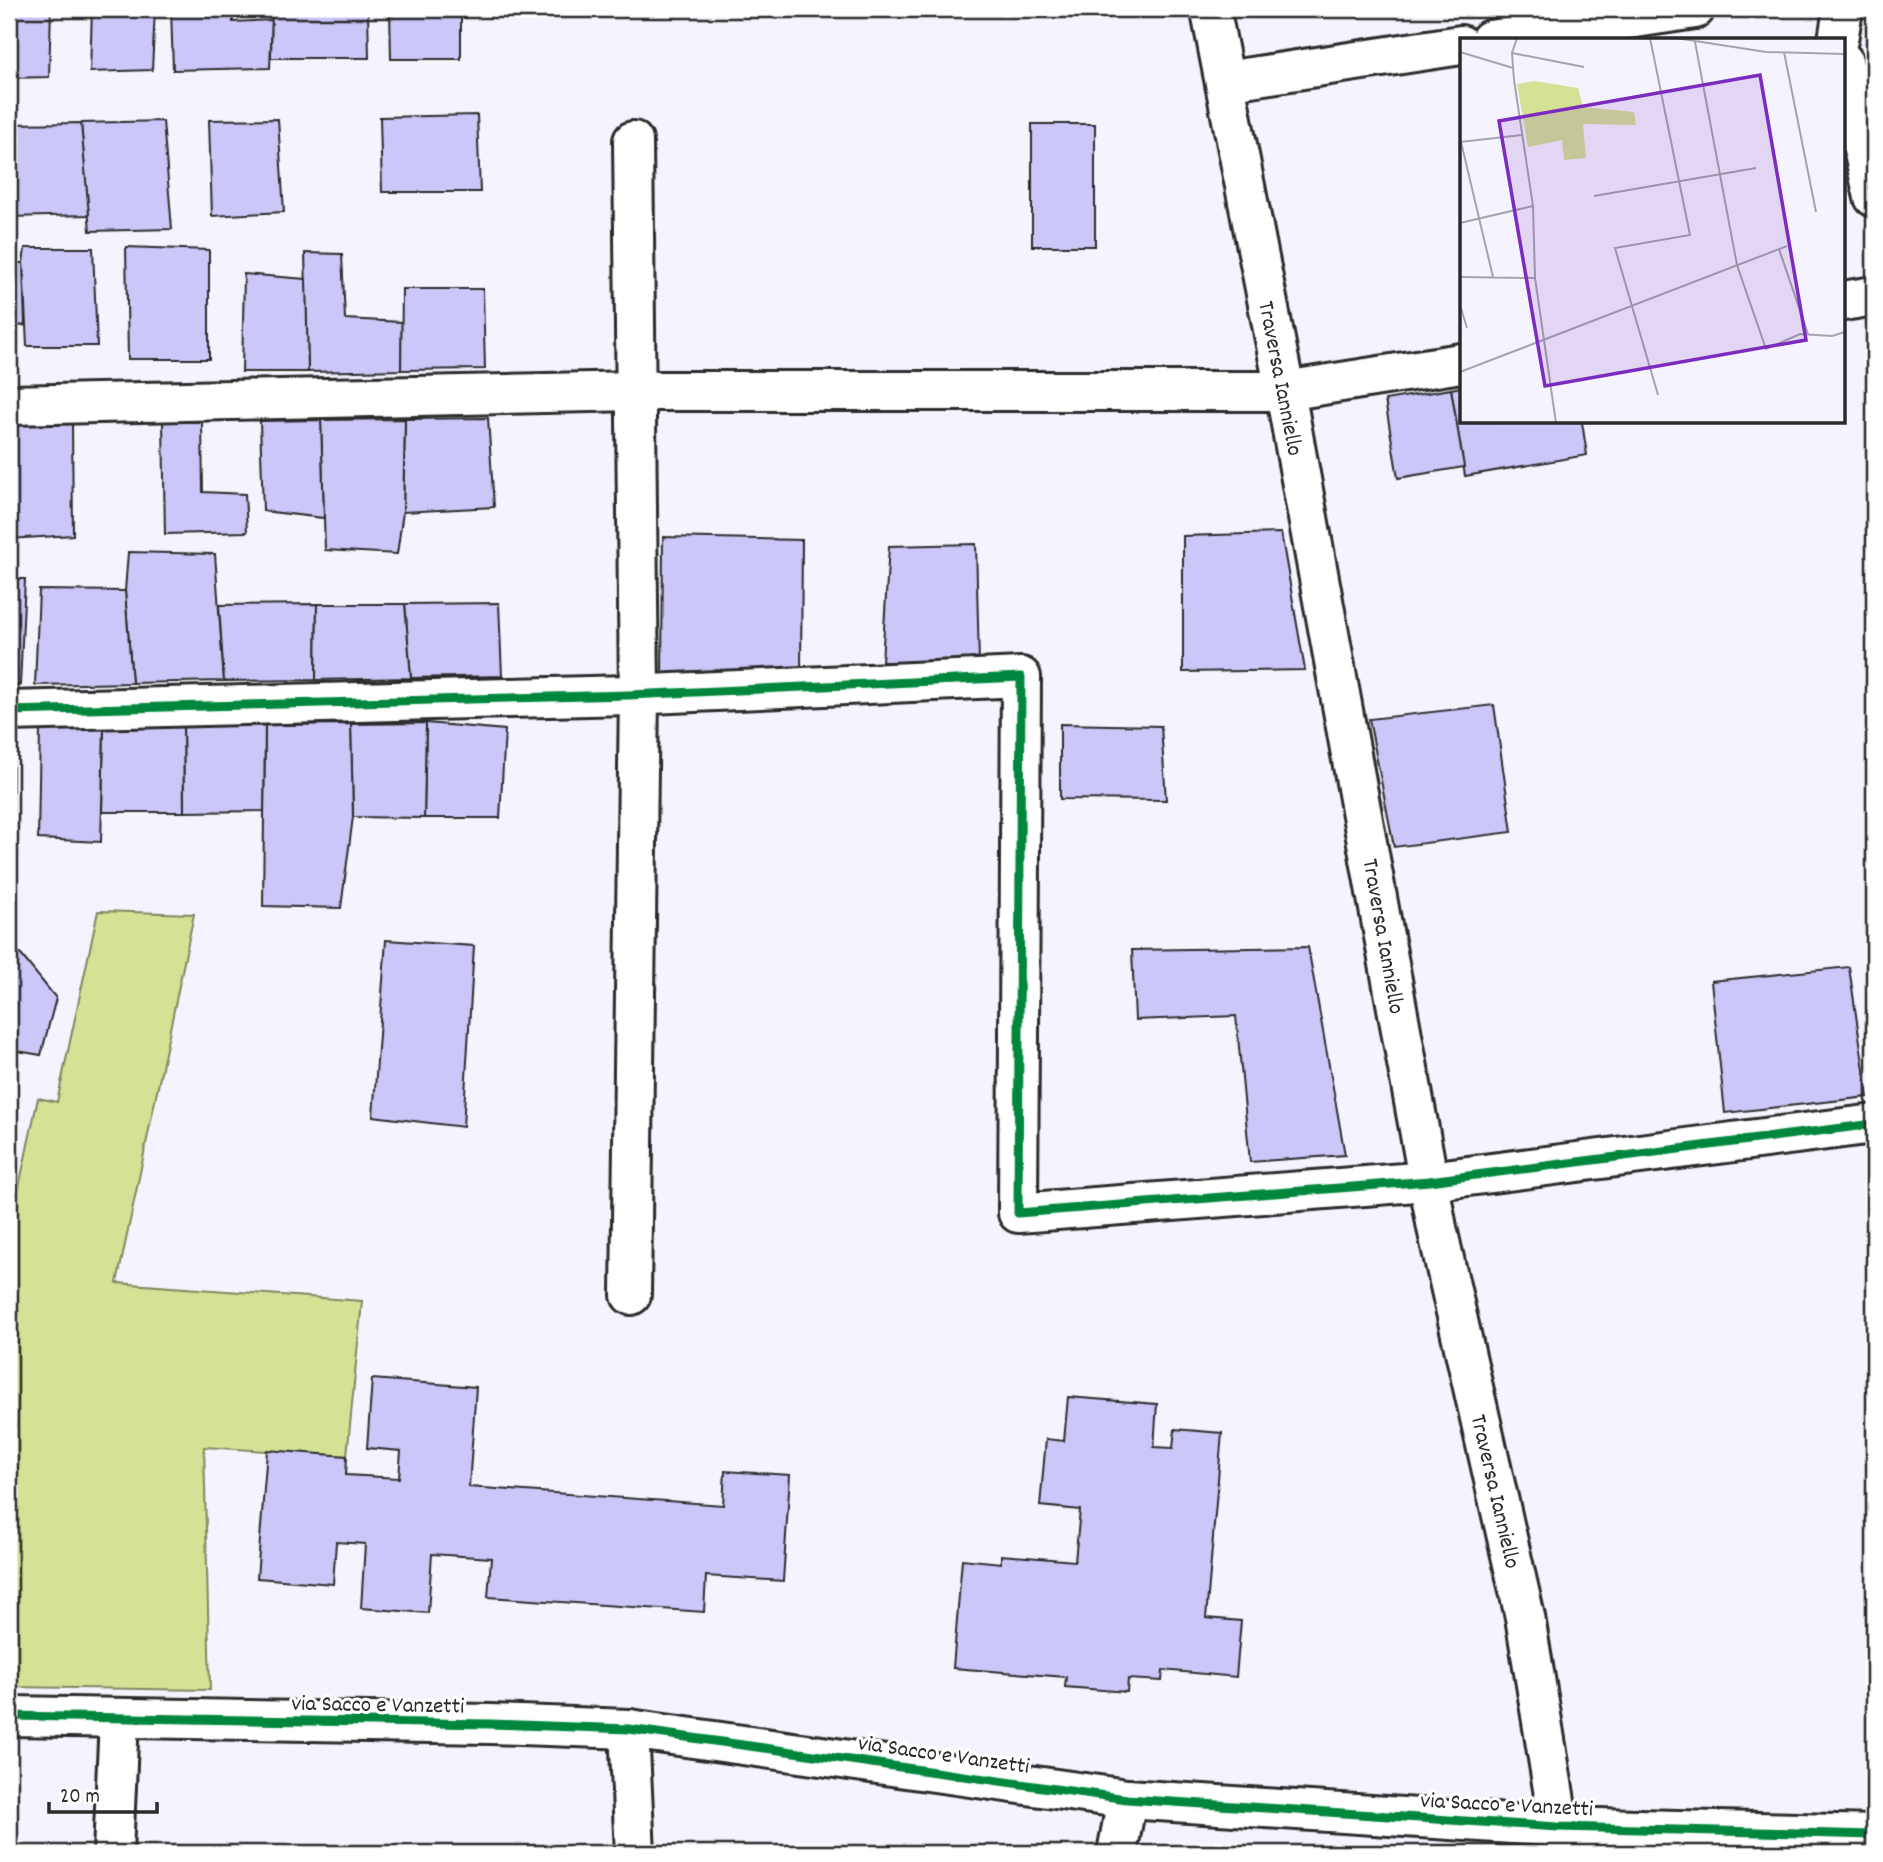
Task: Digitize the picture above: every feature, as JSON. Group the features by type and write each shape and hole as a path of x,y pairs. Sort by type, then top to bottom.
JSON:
{"street":[{"path":"1503,38 1695,9"},
{"path":"1838,38 1843,9"},
{"name":"Traversa Ianniello","path":"1212,17 1285,391 1437,1228 1525,1617 1561,1840"},
{"path":"1225,81 1460,45"},
{"path":"1844,65 1874,197"},
{"path":"631,1295 639,694 633,141"},
{"path":"1844,301 1874,296"},
{"path":"9,405 636,391 1285,391 1460,363"},
{"path":"9,711 639,694 1021,677 1018,1213 1429,1181 1874,1124"},
{"name":"via Sacco e Vanzetti","path":"9,1716 491,1724 629,1729 1127,1799 1561,1840 1874,1835"},
{"path":"113,1853 119,1719"},
{"path":"629,1729 635,1853"},
{"path":"1117,1853 1127,1799"}],"green space":[{"path":"98,911 194,914 117,1283 362,1301 347,1456 204,1447 210,1690 9,1687 9,1233 38,1098 57,1102"}],"building":[{"path":"9,9 51,9 49,77 9,78"},
{"path":"92,9 155,9 152,70 90,72"},
{"path":"171,9 233,9 233,22 272,20 270,68 173,70"},
{"path":"272,9 368,9 369,58 271,58"},
{"path":"390,9 461,9 461,59 391,59"},
{"path":"477,115 480,192 382,192 380,117"},
{"path":"278,119 284,212 212,216 209,120"},
{"path":"163,121 172,229 90,231 81,123"},
{"path":"81,123 89,215 9,217 9,124"},
{"path":"1032,124 1095,124 1095,246 1032,246"},
{"path":"126,247 209,250 209,359 128,359"},
{"path":"25,248 93,248 97,346 27,346 23,263"},
{"path":"305,253 342,254 345,319 402,322 401,370 308,372"},
{"path":"9,263 23,263 25,325 9,327"},
{"path":"244,274 306,279 308,372 242,372"},
{"path":"402,289 483,289 485,369 401,370"},
{"path":"1460,387 1460,424 1582,424 1587,455 1465,476 1451,389"},
{"path":"1451,389 1464,467 1398,478 1385,400"},
{"path":"488,418 494,507 403,512 405,419"},
{"path":"405,419 403,512 397,554 325,550 321,420"},
{"path":"321,420 324,518 263,511 260,421"},
{"path":"163,422 202,422 203,492 245,494 247,532 165,534"},
{"path":"72,423 73,535 9,539 9,424"},
{"path":"1281,533 1305,670 1183,672 1183,536"},
{"path":"663,537 802,540 801,672 662,679"},
{"path":"976,544 979,662 882,662 889,546"},
{"path":"128,552 215,554 224,681 132,683 125,591"},
{"path":"9,579 25,579 20,685 9,686"},
{"path":"39,590 125,591 132,683 35,685"},
{"path":"499,603 502,676 411,678 405,604"},
{"path":"317,604 316,680 224,681 219,605"},
{"path":"317,604 405,604 411,678 316,680"},
{"path":"1494,705 1512,832 1394,847 1369,719"},
{"path":"426,723 505,730 500,818 424,818"},
{"path":"426,723 424,818 353,817 351,724"},
{"path":"351,724 353,817 341,908 263,906 265,725"},
{"path":"1060,724 1161,726 1166,800 1060,799"},
{"path":"265,725 264,811 184,812 183,726"},
{"path":"183,726 184,812 102,812 104,727"},
{"path":"104,727 101,842 38,839 40,728"},
{"path":"9,728 13,728 13,863 9,863"},
{"path":"9,940 56,998 41,1055 12,1050 9,1054"},
{"path":"386,940 474,946 463,1127 373,1116"},
{"path":"1308,947 1345,1155 1250,1162 1236,1016 1135,1020 1132,950"},
{"path":"1849,967 1868,1097 1725,1113 1711,981"},
{"path":"372,1379 476,1387 469,1487 723,1505 725,1471 790,1475 783,1581 706,1576 704,1612 488,1597 491,1558 432,1554 428,1613 361,1608 365,1544 336,1542 333,1584 257,1578 267,1450 347,1456 346,1475 399,1478 401,1451 367,1448"},
{"path":"1068,1397 1157,1404 1154,1447 1173,1448 1175,1429 1222,1433 1206,1618 1241,1621 1236,1677 1163,1670 1162,1681 1128,1679 1127,1692 1065,1687 1066,1677 953,1668 962,1559 1001,1563 1001,1555 1075,1561 1080,1510 1040,1506 1046,1439 1064,1441"}],"cycle path":[{"path":"9,711 629,695 1021,677 1018,1213 1429,1181 1874,1124"},
{"path":"9,1716 491,1724 629,1729 1127,1799 1558,1827 1874,1835"}]}
